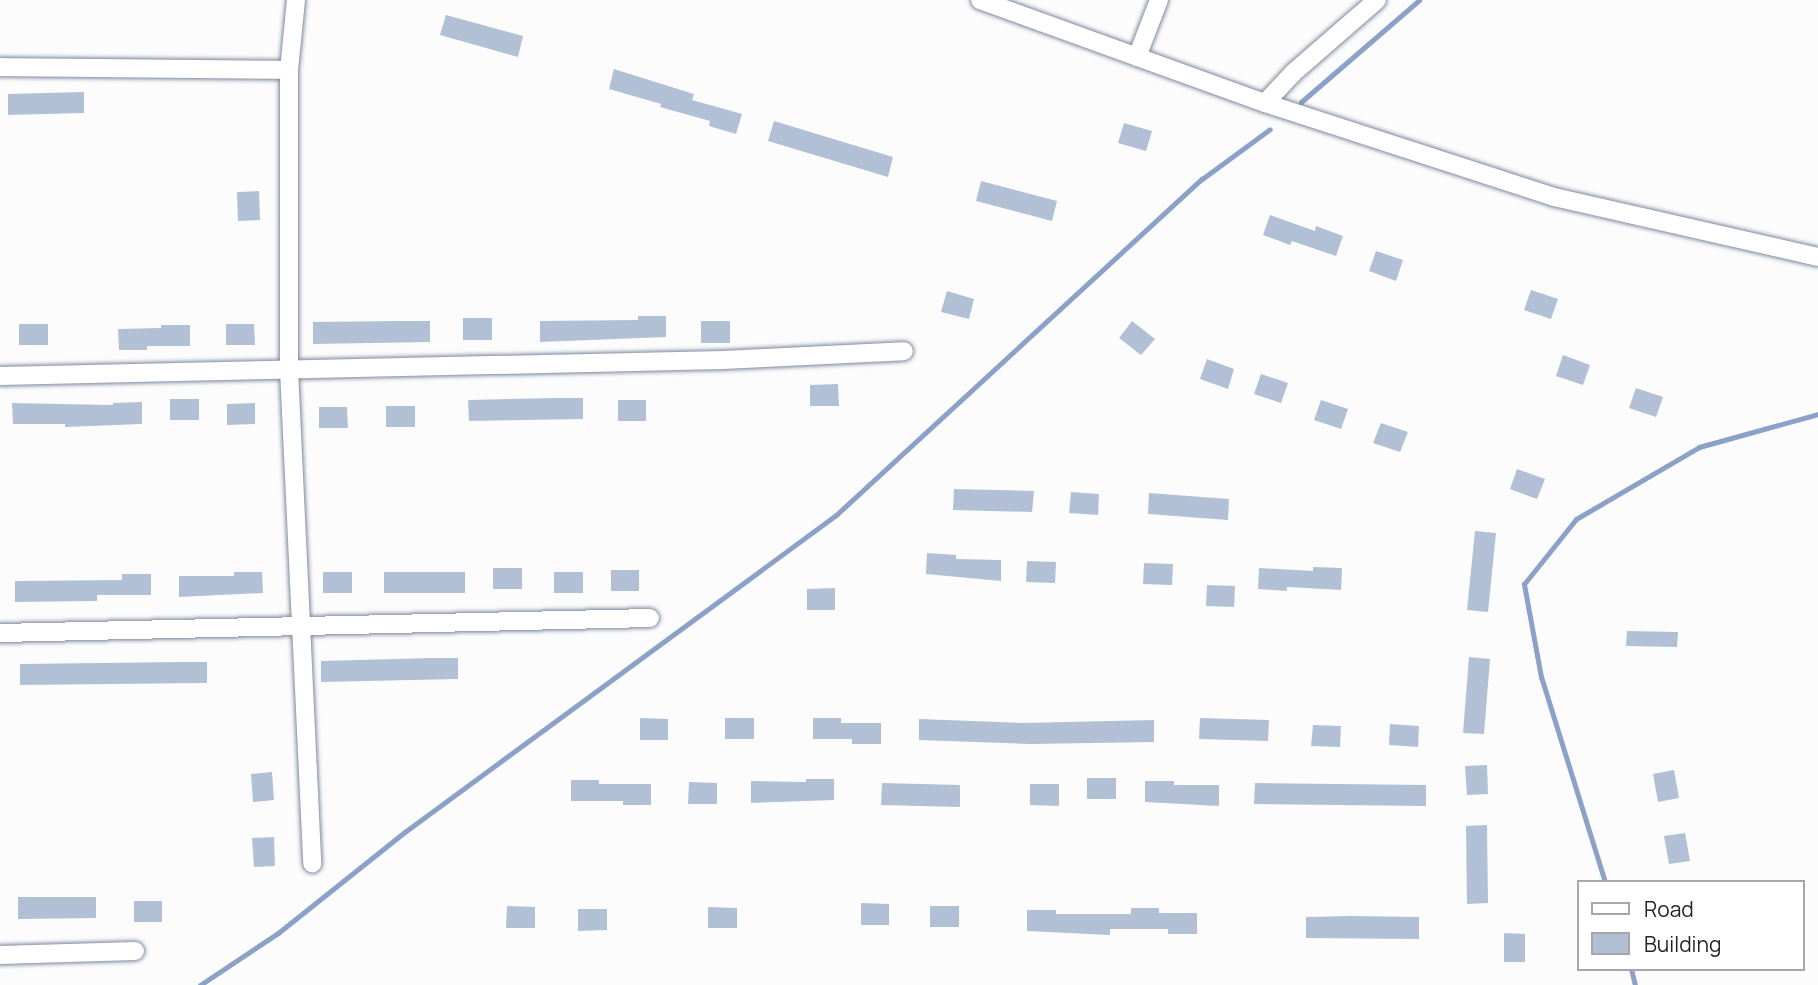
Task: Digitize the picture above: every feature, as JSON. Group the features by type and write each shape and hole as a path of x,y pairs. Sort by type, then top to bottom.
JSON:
{"street":[{"path":"296,0 289,70 289,370 312,863"},
{"path":"980,0 1265,103 1554,197 1818,257"},
{"path":"1137,57 1159,0"},
{"path":"1265,103 1293,73 1377,0"},
{"path":"0,67 289,70"},
{"path":"0,376 723,360 904,351"},
{"path":"0,633 300,629 650,618"},
{"path":"0,955 135,951"}],"building":[{"path":"446,15 523,36 518,57 440,35"},
{"path":"614,69 694,94 692,100 742,114 736,134 709,126 710,121 609,89"},
{"path":"84,92 84,113 8,115 8,94"},
{"path":"774,121 893,157 888,177 768,141"},
{"path":"1124,123 1152,131 1146,151 1118,143"},
{"path":"981,181 1057,201 1052,221 976,201"},
{"path":"259,191 260,220 238,221 237,192"},
{"path":"1270,215 1315,231 1316,226 1343,236 1336,256 1292,241 1290,245 1263,235"},
{"path":"1376,251 1403,260 1396,281 1369,271"},
{"path":"1531,290 1558,299 1551,319 1524,310"},
{"path":"947,291 974,299 969,319 941,312"},
{"path":"638,316 666,316 666,337 540,342 540,321 638,320"},
{"path":"463,318 492,318 492,340 463,340"},
{"path":"430,321 430,342 313,344 313,322"},
{"path":"701,321 730,321 730,343 701,343"},
{"path":"1132,321 1155,339 1141,355 1119,338"},
{"path":"19,324 48,324 48,345 19,345"},
{"path":"226,324 254,324 255,345 226,345"},
{"path":"161,325 190,325 190,346 147,346 147,350 119,350 118,329 161,328"},
{"path":"1563,355 1590,365 1583,385 1556,376"},
{"path":"1207,359 1234,369 1228,389 1200,379"},
{"path":"1261,374 1288,383 1281,403 1254,394"},
{"path":"838,384 839,406 810,406 810,385"},
{"path":"1636,388 1663,397 1656,417 1629,408"},
{"path":"583,398 583,419 469,421 468,400"},
{"path":"170,399 199,399 199,420 170,420"},
{"path":"618,400 646,400 646,421 618,421"},
{"path":"1321,400 1348,409 1341,429 1314,420"},
{"path":"142,402 142,424 65,427 65,424 13,424 12,403 113,405"},
{"path":"255,403 255,424 227,425 227,404"},
{"path":"386,406 415,406 415,427 386,427"},
{"path":"319,407 347,407 348,428 319,428"},
{"path":"1381,423 1408,432 1400,452 1373,443"},
{"path":"1517,469 1545,479 1537,499 1510,489"},
{"path":"954,489 1034,491 1032,512 953,510"},
{"path":"1071,492 1099,494 1098,515 1069,513"},
{"path":"1149,493 1229,499 1228,520 1148,514"},
{"path":"1475,531 1496,533 1488,612 1467,610"},
{"path":"927,553 956,555 956,559 1001,560 1001,581 926,574"},
{"path":"1027,561 1056,562 1055,583 1026,582"},
{"path":"1144,563 1173,564 1172,585 1143,584"},
{"path":"1313,567 1342,568 1341,590 1287,587 1287,591 1258,589 1259,568 1313,571"},
{"path":"493,568 522,568 522,589 493,589"},
{"path":"611,570 639,570 639,591 611,591"},
{"path":"234,572 262,572 263,593 179,597 179,576 234,576"},
{"path":"323,572 352,572 352,593 323,593"},
{"path":"384,572 465,572 465,593 384,593"},
{"path":"554,572 583,572 583,593 554,593"},
{"path":"122,574 151,574 151,595 97,595 97,601 15,602 15,581 122,580"},
{"path":"1207,585 1235,586 1234,607 1206,606"},
{"path":"835,588 835,610 807,610 807,589"},
{"path":"1627,631 1678,632 1677,647 1626,646"},
{"path":"1469,657 1490,659 1484,734 1463,733"},
{"path":"458,658 458,679 321,682 321,661"},
{"path":"207,662 207,683 20,685 20,664"},
{"path":"640,718 668,719 668,740 640,740"},
{"path":"725,718 754,718 754,739 725,739"},
{"path":"813,718 841,718 841,723 881,723 881,744 852,744 852,739 813,739"},
{"path":"1200,718 1269,720 1268,741 1199,739"},
{"path":"919,719 1022,723 1154,720 1154,742 1031,744 919,740"},
{"path":"1390,724 1419,726 1418,747 1389,745"},
{"path":"1313,725 1341,726 1340,747 1311,746"},
{"path":"1487,765 1488,794 1467,795 1465,766"},
{"path":"1674,770 1679,798 1658,802 1653,774"},
{"path":"272,772 274,800 253,802 251,774"},
{"path":"1087,778 1116,778 1116,799 1087,799"},
{"path":"806,779 834,779 834,800 751,803 751,781 806,782"},
{"path":"571,780 599,780 599,784 651,784 651,805 623,805 623,801 571,801"},
{"path":"1145,781 1174,781 1174,785 1219,785 1219,806 1145,802"},
{"path":"689,782 717,783 717,804 688,804"},
{"path":"882,783 960,785 960,807 881,805"},
{"path":"1255,783 1426,785 1426,806 1254,804"},
{"path":"1030,784 1059,784 1059,806 1030,805"},
{"path":"1487,825 1488,903 1467,904 1466,826"},
{"path":"1685,833 1690,861 1669,864 1664,836"},
{"path":"274,837 275,866 254,867 252,838"},
{"path":"18,897 96,897 96,918 18,919"},
{"path":"134,901 162,901 162,922 134,922"},
{"path":"861,903 889,904 889,925 861,925"},
{"path":"507,906 535,907 535,928 506,928"},
{"path":"930,906 959,906 959,927 930,927"},
{"path":"708,907 737,908 737,928 708,928"},
{"path":"1131,908 1159,908 1159,913 1197,913 1197,934 1168,934 1168,929 1110,929 1110,935 1027,931 1027,910 1056,910 1056,914 1131,914"},
{"path":"578,909 607,909 607,930 578,931"},
{"path":"1306,917 1419,917 1419,939 1306,938"},
{"path":"1504,933 1525,934 1525,962 1504,962"}],"waterway":[{"path":"1301,102 1419,0"},
{"path":"200,985 278,933 406,831 836,515 1202,179 1270,129"},
{"path":"1604,880 1541,677 1524,584 1576,519 1699,447 1818,414"},
{"path":"1632,971 1635,985"}]}
